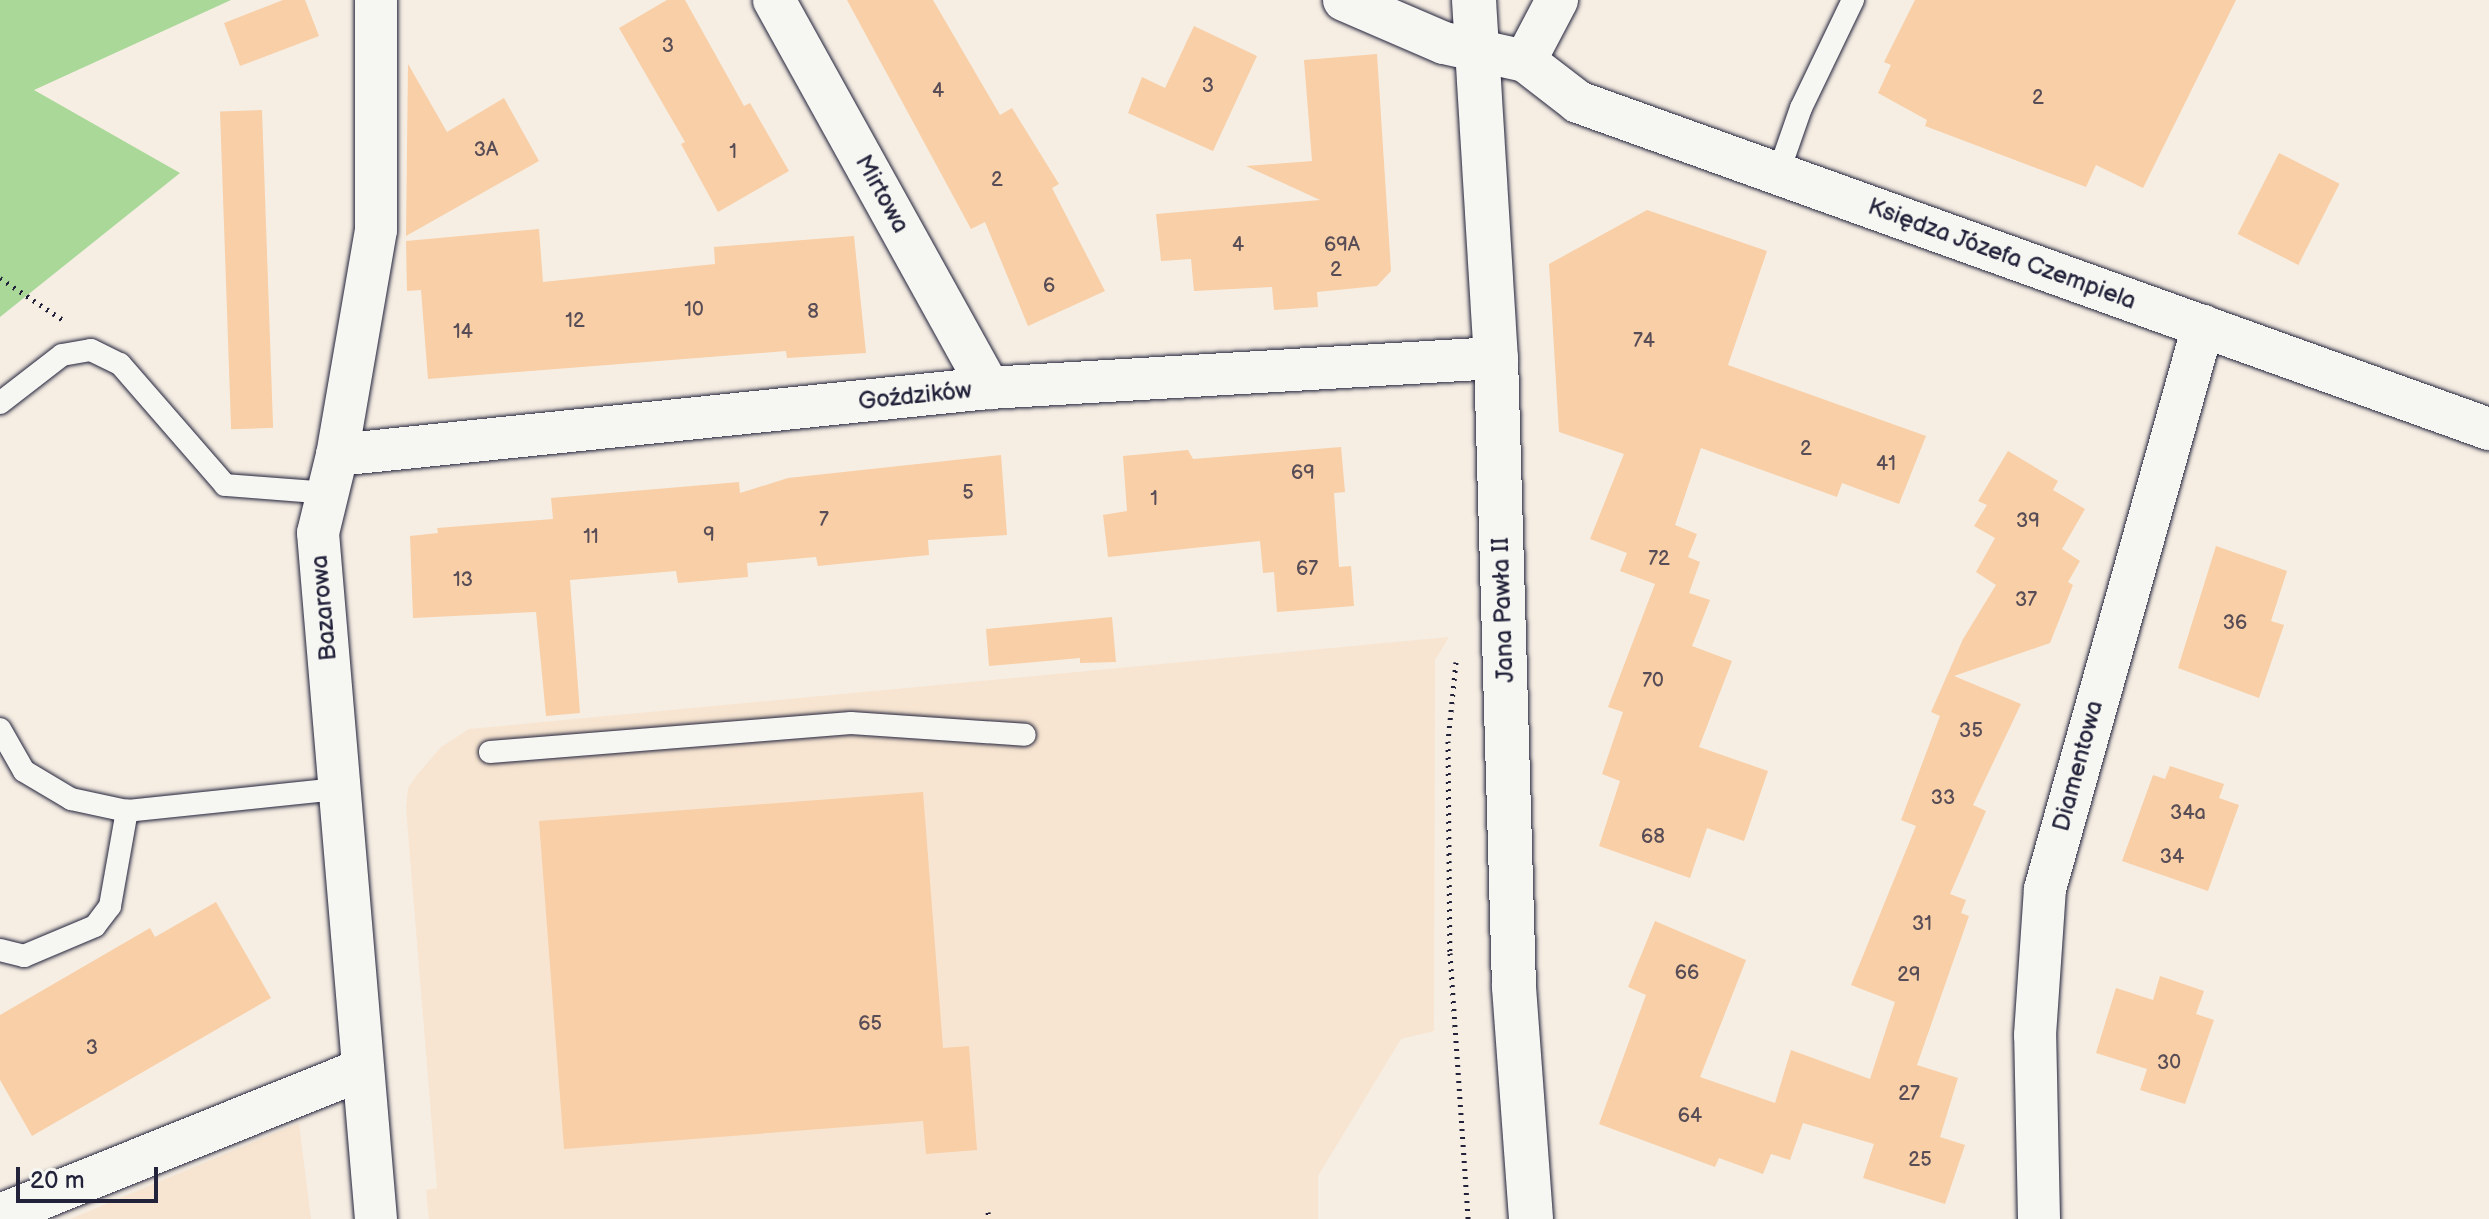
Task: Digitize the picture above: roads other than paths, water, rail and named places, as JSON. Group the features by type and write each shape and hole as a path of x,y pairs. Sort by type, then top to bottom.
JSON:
{"street":[{"name":"Bazarowa","path":"376,0 376,230 332,474 318,533 376,1219"},
{"name":"Mirtowa","path":"774,0 989,388"},
{"path":"1344,0 1478,53 1525,61 1557,0"},
{"name":"Jana Pawła II","path":"1474,0 1496,358 1510,893 1531,1219"},
{"name":"Księdza Józefa Czempiela","path":"1525,61 1578,102 2489,429"},
{"name":"Diamentowa","path":"2039,1219 2035,1035 2045,889 2203,326"},
{"name":"Goździków","path":"332,474 989,388 1496,358"},
{"path":"0,1215 361,1070"}],"lane":[{"path":"1778,174 1801,108 1853,0"},
{"path":"0,403 62,355 91,350 120,364 225,485 332,474"},
{"path":"490,752 851,723 1025,735"},
{"path":"0,729 24,771 71,799 127,811 338,789"},
{"path":"0,950 24,956 95,926 110,906 127,811"}]}
